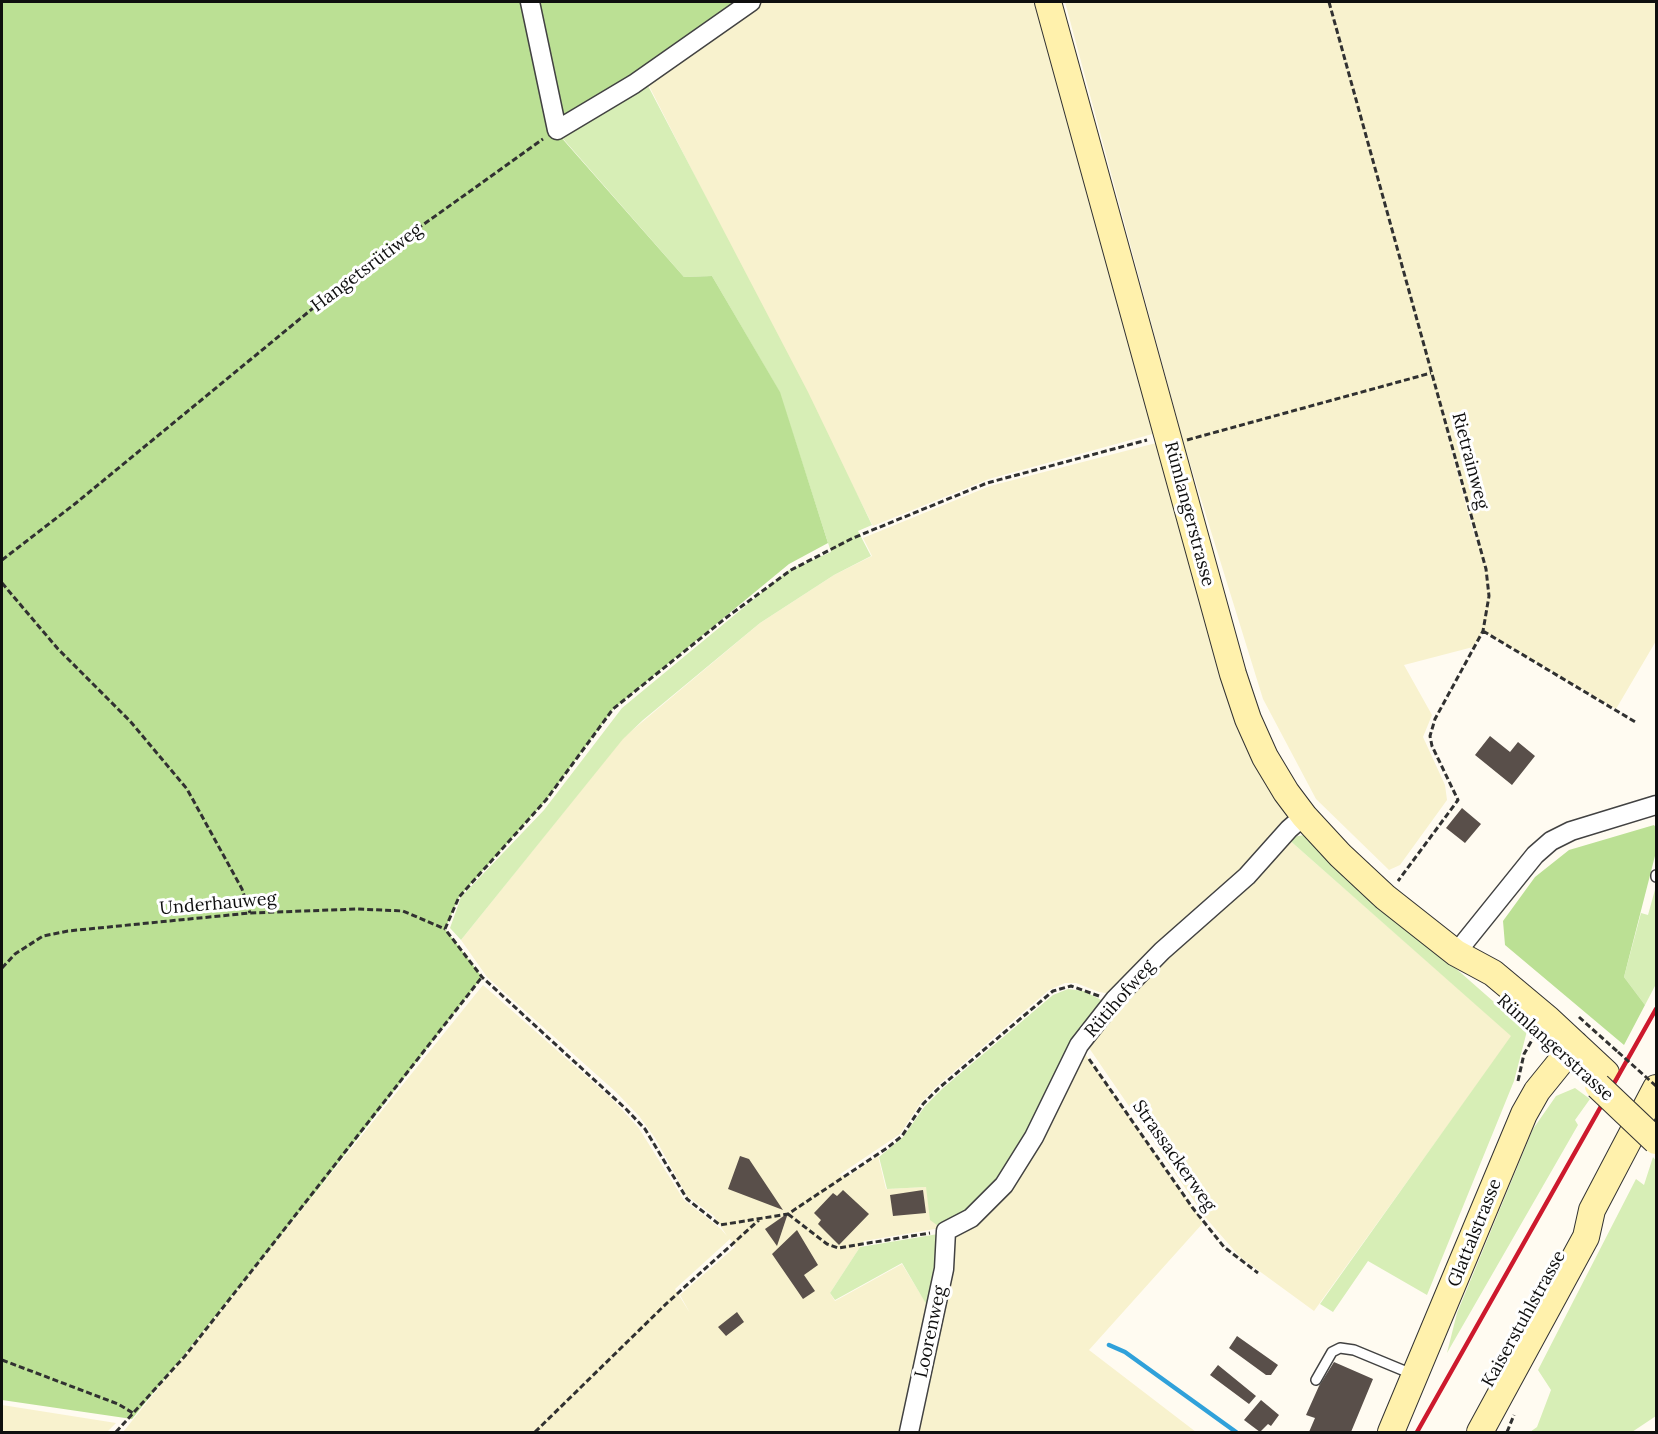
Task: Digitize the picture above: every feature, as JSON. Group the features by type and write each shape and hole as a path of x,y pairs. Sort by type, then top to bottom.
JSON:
{"street":[{"path":"530,2 557,129 634,84 751,2"},
{"name":"Rümlangerstrasse","path":"1048,2 1168,440 1248,719 1265,757 1304,816 1340,855 1385,897 1456,953 1493,974 1569,1050 1607,1070 1656,1119"},
{"path":"1456,953 1534,855 1551,841 1571,831 1656,805"},
{"name":"Rütihofweg","path":"946,1231 971,1218 1004,1185 1034,1137 1079,1045 1115,999 1162,951 1247,876 1289,829 1304,816"},
{"name":"Glattalstrasse","path":"1391,1432 1524,1114 1537,1091 1569,1050"},
{"name":"Rümlangerstrasse","path":"1607,1070 1656,1141"},
{"name":"Kaiserstuhlstrasse","path":"1480,1432 1586,1237 1592,1210 1656,1087"},
{"name":"Kaiserstuhlstrasse","path":"1462,1432 1573,1228 1592,1210"},
{"name":"Loorenweg","path":"909,1432 944,1269 946,1231"}],"lane":[{"path":"1316,1380 1332,1352 1340,1348 1354,1350 1416,1375"}],"path":[{"name":"Rietrainweg","path":"1329,2 1485,569 1489,596 1488,614 1483,631 1435,719 1430,736 1432,746 1458,800 1385,897"},
{"name":"Hangetsrütiweg","path":"2,560 76,503 357,272 557,129"},
{"path":"1115,999 1101,997 1071,986 1053,992 939,1088 923,1104 902,1136 887,1148 788,1214 720,1225 687,1199 645,1129 482,977 445,929 459,897 546,800 613,709 727,616 791,570 853,538 987,483 1431,373"},
{"path":"2,584 58,649 130,721 187,789 242,889 250,913"},
{"path":"1483,631 1637,723"},
{"name":"Underhauweg","path":"2,968 15,954 43,936 68,931 250,913 357,909 403,911 445,929"},
{"path":"116,1432 185,1356 482,977"},
{"path":"1578,1017 1607,1070 1656,1087"},
{"name":"Strassackerweg","path":"1079,1045 1192,1207 1224,1247 1258,1273"},
{"path":"788,1214 827,1244 838,1248 946,1231"},
{"path":"535,1432 666,1302 760,1219"},
{"path":"2,1360 118,1404 133,1413"}],"shaded area":[{"path":"757,2 1040,2 1156,433 989,479 873,526 647,82"},
{"path":"1065,2 1656,2 1656,641 1616,709 1483,631 1473,647 1404,665 1432,715 1423,737 1445,785 1447,800 1400,865 1389,870 1316,799 1263,699 1183,441","holes":["1448,433 1480,551 1471,524"]},
{"path":"1160,442 1292,816 1245,873 1113,994 1099,992 1076,983 1065,983 1049,990 936,1087 920,1104 900,1134 839,1175 847,1177 878,1156 886,1189 926,1187 941,1228 864,1241 830,1293 835,1301 902,1264 932,1313 907,1432 123,1432 483,985 612,1099 638,1127 684,1200 727,1236 714,1216 687,1196 655,1138 639,1116 616,1092 487,977 461,940 623,738 760,623 834,575 872,556 863,538 990,486","holes":["730,1239 735,1247 680,1295 690,1313 675,1289"]},
{"path":"1287,838 1512,1036 1314,1311 1240,1257 1205,1217 1087,1045 1114,1005"},
{"path":"1083,1051 1203,1223 1089,1350 1196,1432 915,1432 953,1233"},
{"path":"2,1405 116,1423 107,1432 2,1432"}],"green space":[{"path":"2,2 741,2 552,127 684,277 712,276 780,392 828,543 789,564 613,709 546,800 459,897 445,929 482,977 319,1188 132,1419 2,1400"},
{"path":"646,82 808,392 872,525 858,531 871,556 834,575 760,623 643,720 623,739 461,940 450,928 461,897 544,810 622,708 789,570 831,552 779,391 712,276 684,277 558,133"},
{"path":"1654,825 1656,852 1624,977 1645,1005 1624,1045 1505,945 1503,921 1535,877 1569,850"},
{"path":"1304,835 1527,1031 1514,1081 1427,1295 1368,1261 1333,1312 1320,1304 1511,1036 1287,838"},
{"path":"1656,886 1656,984 1645,1005 1624,977 1641,913 1648,915"},
{"path":"1068,989 1084,991 1107,1003 1031,1135 970,1216 941,1228 930,1220 926,1187 887,1189 879,1157 903,1137 925,1106 943,1088 1053,995"},
{"path":"1575,1088 1590,1099 1575,1120 1578,1125 1447,1353 1457,1313 1533,1129 1556,1096"},
{"path":"1653,1157 1656,1161 1656,1416 1632,1432 1530,1432 1537,1427 1551,1390 1538,1370 1636,1179 1644,1185"},
{"path":"938,1234 932,1314 902,1263 835,1300 830,1293 860,1247"}],"building":[{"path":"1490,736 1510,752 1518,742 1535,756 1512,785 1475,755"},
{"path":"1462,808 1481,824 1465,843 1446,828"},
{"path":"740,1156 749,1159 783,1210 728,1189"},
{"path":"843,1190 869,1214 839,1245 818,1224 821,1220 814,1213 833,1193 837,1196"},
{"path":"923,1190 926,1213 893,1216 890,1195"},
{"path":"788,1213 777,1246 765,1229"},
{"path":"797,1230 818,1265 804,1275 815,1291 803,1299 772,1254"},
{"path":"737,1312 744,1322 726,1336 718,1327"},
{"path":"1237,1336 1278,1365 1271,1375 1266,1375 1229,1348"},
{"path":"1334,1362 1373,1379 1351,1432 1309,1432 1315,1418 1306,1415 1319,1386"},
{"path":"1218,1365 1256,1396 1249,1404 1210,1375"},
{"path":"1261,1400 1279,1415 1271,1426 1268,1424 1260,1432 1244,1420"}],"waterway":[{"path":"1109,1345 1125,1352 1236,1432"}],"railway":[{"path":"1417,1432 1656,1009"}]}
